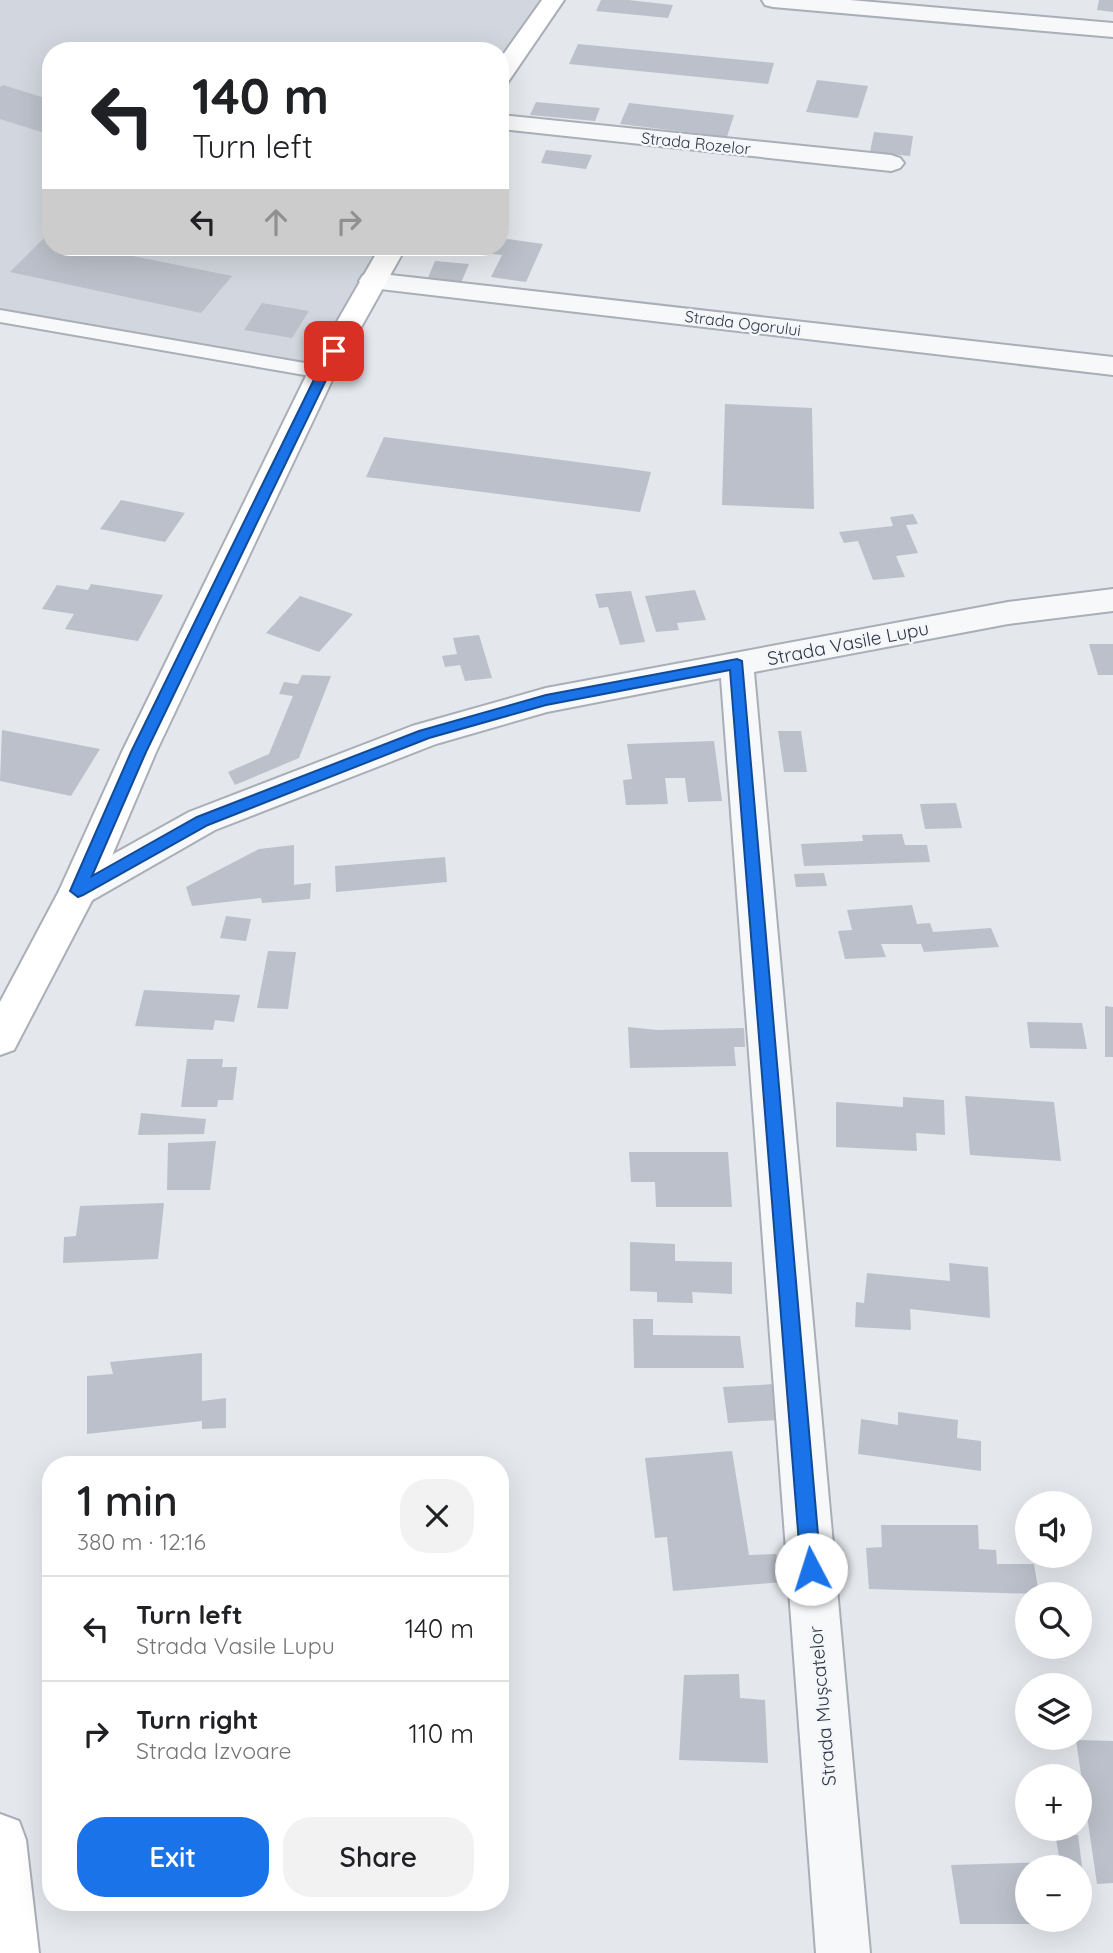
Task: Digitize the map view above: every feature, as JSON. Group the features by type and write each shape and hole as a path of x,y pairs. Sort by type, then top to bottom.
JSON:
{"main road":[{"path":"509,64 553,0"},
{"path":"0,1039 78,891 139,752 323,372 388,256"},
{"path":"0,1840 12,1953"}],"street":[{"path":"773,0 1113,30"},
{"name":"Strada Rozelor","path":"509,123 891,163"},
{"name":"Strada Ogorului","path":"373,281 1113,366"},
{"name":"Strada Vasile Lupu","path":"78,891 202,821 424,734 546,700 1008,613 1113,600"},
{"name":"Strada Mușcatelor","path":"737,664 843,1953"}],"lane":[{"path":"0,316 323,372"}],"shaded area":[{"path":"0,0 556,0 509,76 509,42 42,42 42,256 395,256 322,372 0,316"}],"building":[{"path":"601,0 673,5 668,18 596,11"},
{"path":"1099,0 1113,0 1113,12 1097,10"},
{"path":"578,44 774,63 768,84 569,64"},
{"path":"817,80 868,86 858,118 806,112"},
{"path":"3,85 42,97 42,132 0,119 0,87"},
{"path":"536,102 600,108 595,121 530,115"},
{"path":"629,103 734,115 727,137 620,124"},
{"path":"874,132 913,136 910,156 870,152"},
{"path":"546,150 592,155 586,169 541,163"},
{"path":"509,239 543,244 526,282 491,277 502,256 509,256"},
{"path":"42,240 42,256 133,256 232,276 201,313 10,272"},
{"path":"435,261 469,264 461,283 427,280"},
{"path":"262,303 309,311 292,338 244,330"},
{"path":"725,404 812,408 814,509 722,505"},
{"path":"384,437 651,472 640,512 366,477"},
{"path":"121,500 185,513 165,542 100,529"},
{"path":"913,514 918,524 906,525 918,553 896,556 905,577 873,580 858,541 844,543 839,532 893,526 890,517"},
{"path":"91,584 163,595 138,641 65,629 74,614 42,609 57,585 88,590"},
{"path":"695,590 706,620 677,623 679,630 656,632 645,596"},
{"path":"631,591 645,642 620,645 608,607 599,608 595,594"},
{"path":"300,596 353,614 319,652 266,633"},
{"path":"479,635 492,678 465,681 460,665 445,667 442,656 457,654 453,638"},
{"path":"1089,644 1113,644 1113,675 1098,675"},
{"path":"302,675 331,676 299,758 235,785 228,772 269,754 293,696 279,694 284,682 298,684"},
{"path":"2,730 100,749 71,796 0,781"},
{"path":"778,731 801,731 807,772 784,772"},
{"path":"714,741 722,801 688,802 685,778 665,778 668,804 626,805 623,780 632,779 627,744"},
{"path":"956,803 962,828 925,829 920,804"},
{"path":"902,834 905,845 927,845 930,862 804,866 801,844 863,841 862,835"},
{"path":"294,845 294,885 311,883 310,899 262,903 261,898 192,906 186,887 259,849"},
{"path":"445,857 447,882 336,892 335,866"},
{"path":"824,873 827,886 796,887 794,874"},
{"path":"912,905 917,924 930,923 933,932 991,928 999,947 924,952 921,944 881,944 886,957 845,959 838,931 852,930 847,910"},
{"path":"226,916 251,919 246,941 220,938"},
{"path":"268,951 296,952 288,1009 257,1008"},
{"path":"144,990 240,995 234,1022 215,1020 213,1030 135,1026"},
{"path":"1105,1006 1113,1007 1113,1057 1105,1057"},
{"path":"1027,1022 1082,1023 1087,1049 1030,1048"},
{"path":"628,1027 657,1030 744,1028 745,1047 734,1047 736,1066 630,1068"},
{"path":"187,1059 223,1059 222,1067 237,1067 233,1100 218,1100 217,1107 181,1107"},
{"path":"965,1096 1054,1102 1061,1161 970,1155"},
{"path":"903,1097 944,1100 945,1135 916,1133 917,1151 836,1147 836,1102 903,1107"},
{"path":"141,1113 206,1119 204,1134 138,1135"},
{"path":"216,1141 210,1190 167,1190 168,1143"},
{"path":"629,1152 728,1152 732,1207 656,1207 655,1182 631,1182"},
{"path":"164,1203 158,1259 63,1263 64,1237 76,1236 80,1206"},
{"path":"630,1242 675,1244 675,1261 732,1262 732,1294 692,1292 693,1303 657,1302 657,1292 630,1291"},
{"path":"949,1263 988,1267 990,1318 910,1309 911,1330 855,1327 856,1302 864,1303 867,1273 950,1281"},
{"path":"633,1319 653,1319 653,1335 740,1336 744,1368 634,1368"},
{"path":"202,1353 202,1401 226,1398 226,1428 202,1429 202,1421 87,1434 87,1376 113,1374 110,1362"},
{"path":"776,1384 778,1420 728,1423 723,1387"},
{"path":"898,1412 958,1420 957,1438 981,1441 981,1471 858,1454 861,1419 898,1425"},
{"path":"732,1451 749,1555 776,1554 782,1582 673,1591 667,1537 655,1538 645,1458"},
{"path":"881,1525 978,1525 979,1549 996,1550 997,1564 1035,1568 1037,1582 1015,1582 1015,1593 869,1589 866,1548 882,1547"},
{"path":"739,1674 740,1698 765,1700 768,1763 679,1760 684,1675"},
{"path":"1092,1740 1113,1741 1113,1883 1097,1884 1091,1841 1092,1764 1080,1764 1077,1750 1092,1750"},
{"path":"1056,1841 1079,1841 1081,1855 1059,1855"},
{"path":"1015,1863 1015,1924 960,1924 951,1865"}],"route":[{"path":"334,351 139,752 78,891 202,821 424,734 546,700 737,664 811,1569"}]}
